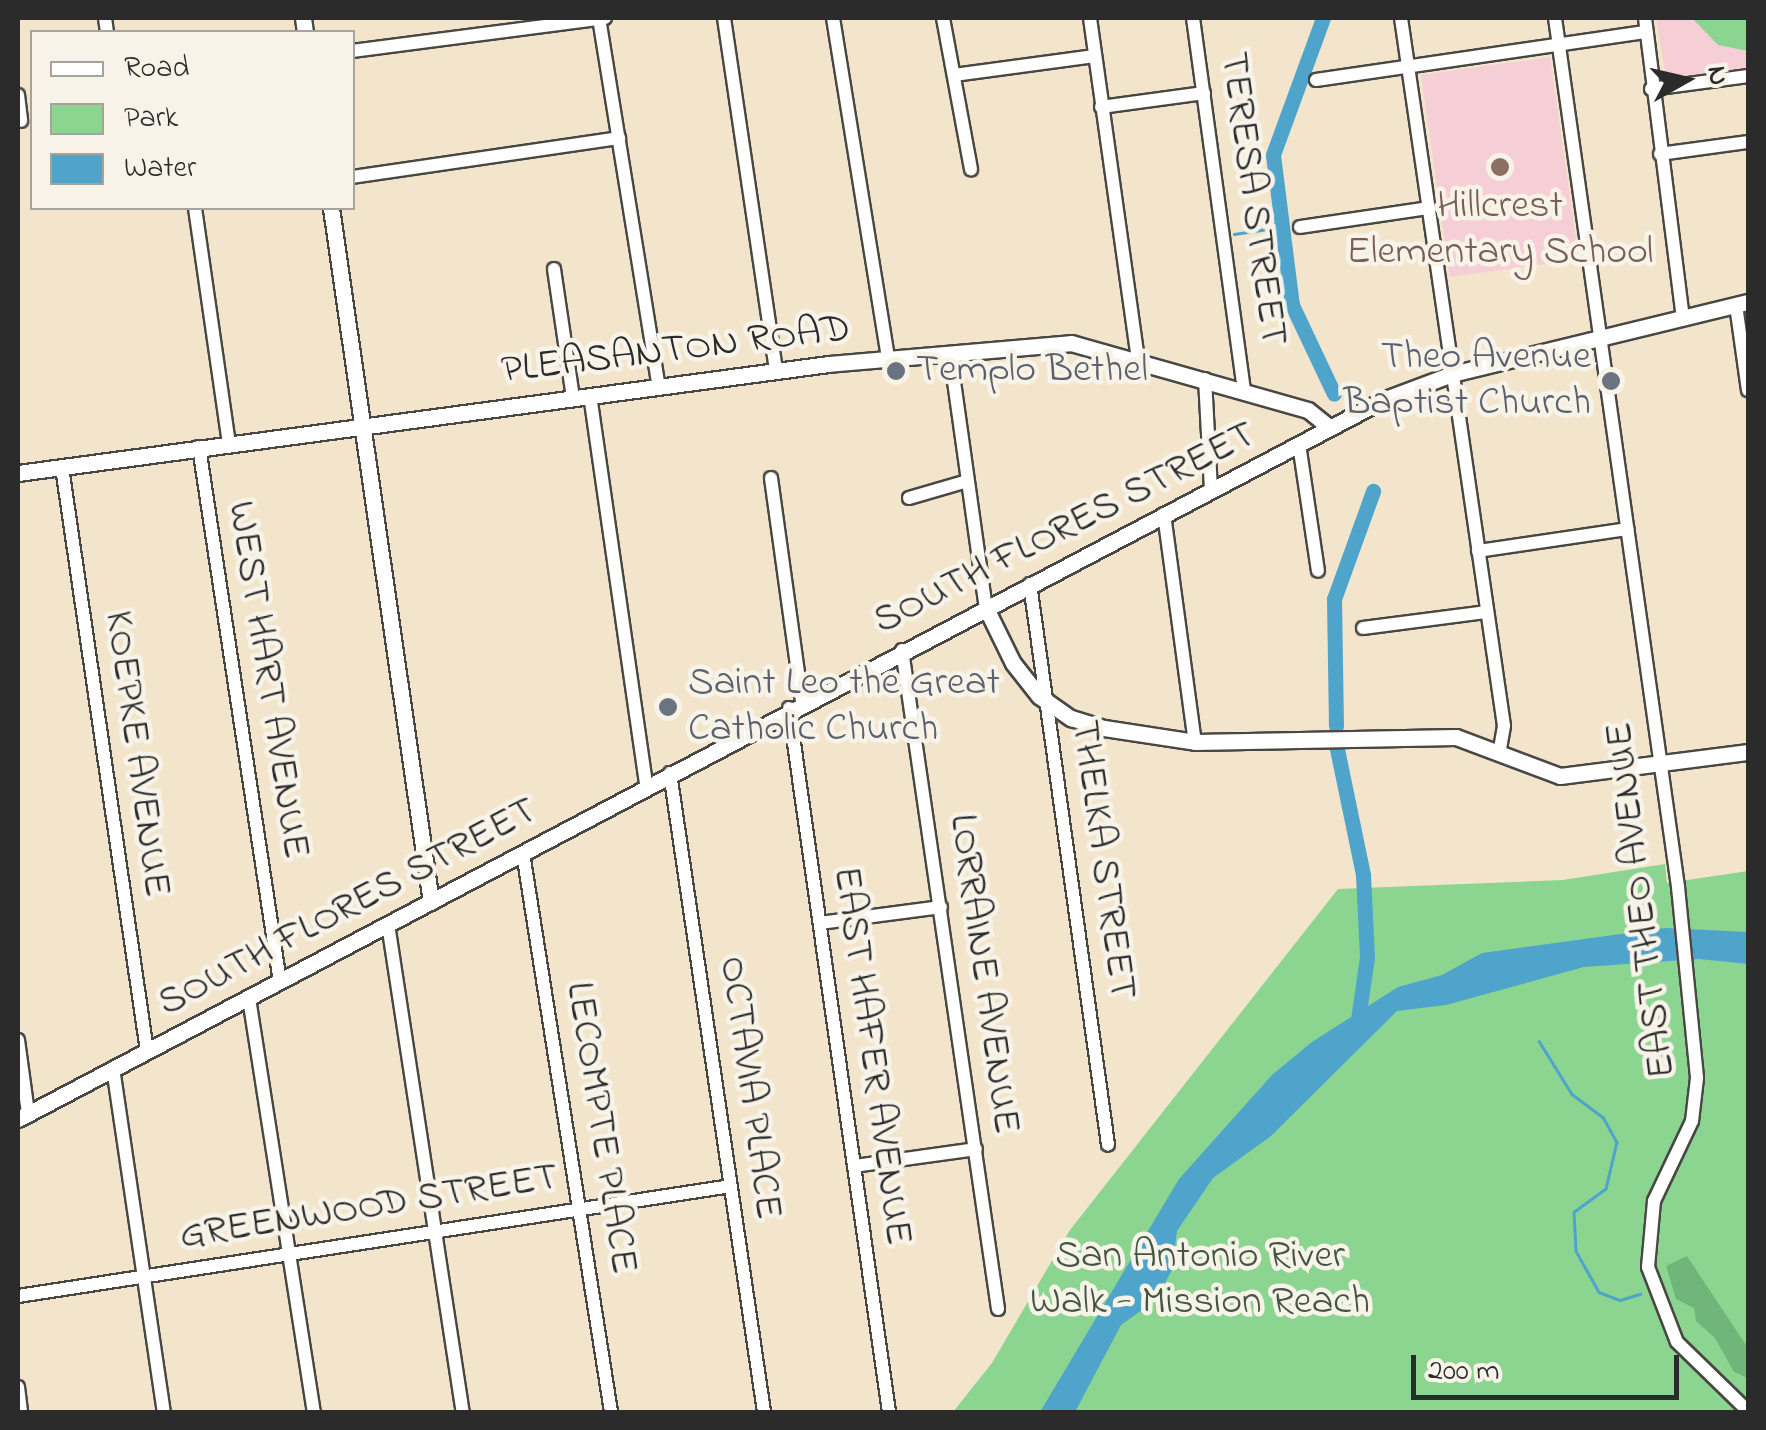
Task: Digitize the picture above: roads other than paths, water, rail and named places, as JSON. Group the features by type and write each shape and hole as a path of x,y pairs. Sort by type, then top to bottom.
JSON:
{"main road":[{"path":"331,210 431,902"},
{"name":"SOUTH FLORES STREET","path":"23,1116 796,705 1330,428 1452,374 1742,303"},
{"name":"PLEASANTON ROAD","path":"18,473 776,371 1080,343 1308,410 1330,428"},
{"path":"986,608 1013,663 1047,702 1104,728 1196,742 1436,736 1499,753 1560,776 1748,752"}],"street":[{"path":"355,51 602,18 659,387"},
{"path":"724,18 776,371"},
{"path":"833,18 888,358"},
{"path":"943,18 972,170"},
{"path":"1090,18 1138,358"},
{"name":"TERESA STREET","path":"1193,18 1244,390"},
{"path":"1401,18 1504,726 1499,753"},
{"name":"EAST THEO AVENUE","path":"1555,18 1678,886 1692,1018 1696,1108 1654,1201 1648,1267 1677,1342 1748,1411"},
{"path":"1316,80 1559,45 1646,25 1650,88 1683,318"},
{"path":"954,74 1095,56"},
{"path":"1650,88 1748,76"},
{"path":"1101,107 1204,93"},
{"path":"18,95 24,121"},
{"path":"355,177 619,138"},
{"path":"1660,154 1748,142"},
{"path":"1300,227 1429,208"},
{"name":"WEST HART AVENUE","path":"195,210 230,443"},
{"path":"554,268 572,397"},
{"path":"1742,303 1748,390"},
{"path":"950,353 986,608"},
{"path":"1205,379 1211,490"},
{"path":"590,395 646,785"},
{"path":"1299,444 1318,571"},
{"name":"WEST HART AVENUE","path":"198,448 280,982"},
{"name":"KOEPKE AVENUE","path":"62,467 148,1051"},
{"name":"EAST HAFER AVENUE","path":"771,478 820,923 889,1412"},
{"path":"909,498 967,481"},
{"path":"1164,514 1196,742"},
{"path":"1478,551 1627,529"},
{"name":"THELKA STREET","path":"1030,584 1108,1145"},
{"path":"1362,628 1487,612"},
{"name":"LORRAINE AVENUE","path":"902,650 998,1308"},
{"name":"OCTAVIA PLACE","path":"670,773 764,1412"},
{"name":"LECOMPTE PLACE","path":"523,853 611,1412"},
{"path":"820,923 941,907"},
{"path":"388,924 462,1412"},
{"path":"249,998 314,1412"},
{"path":"18,1040 23,1116"},
{"path":"114,1068 164,1412"},
{"path":"854,1166 976,1149"},
{"name":"GREENWOOD STREET","path":"18,1296 730,1186"},
{"path":"18,1387 21,1412"}],"water":[{"path":"1665,928 1748,932 1748,964 1699,959 1584,967 1446,1005 1397,1011 1271,1136 1213,1178 1177,1231 1172,1270 1156,1300 1121,1325 1075,1412 1040,1412 1179,1179 1272,1075 1312,1042 1398,987 1442,975 1482,953"}],"waterway":[{"path":"1323,18 1273,155 1292,305 1334,394"},
{"path":"1234,234 1281,227"},
{"path":"1336,726 1334,599 1373,491"},
{"path":"1337,749 1363,875 1367,957 1357,1026"},
{"path":"1539,1041 1572,1094 1603,1117 1617,1142 1606,1189 1574,1212 1576,1251 1599,1292 1620,1300 1640,1294"}],"place":[{"name":"Hillcrest Elementary School","path":"1500,167"},
{"name":"Templo Bethel","path":"896,371"},
{"name":"Theo Avenue Baptist Church","path":"1611,381"},
{"name":"Saint Leo the Great Catholic Church","path":"668,707"}],"park label":[{"name":"San Antonio River Walk - Mission Reach","path":"1200,1280"}]}
